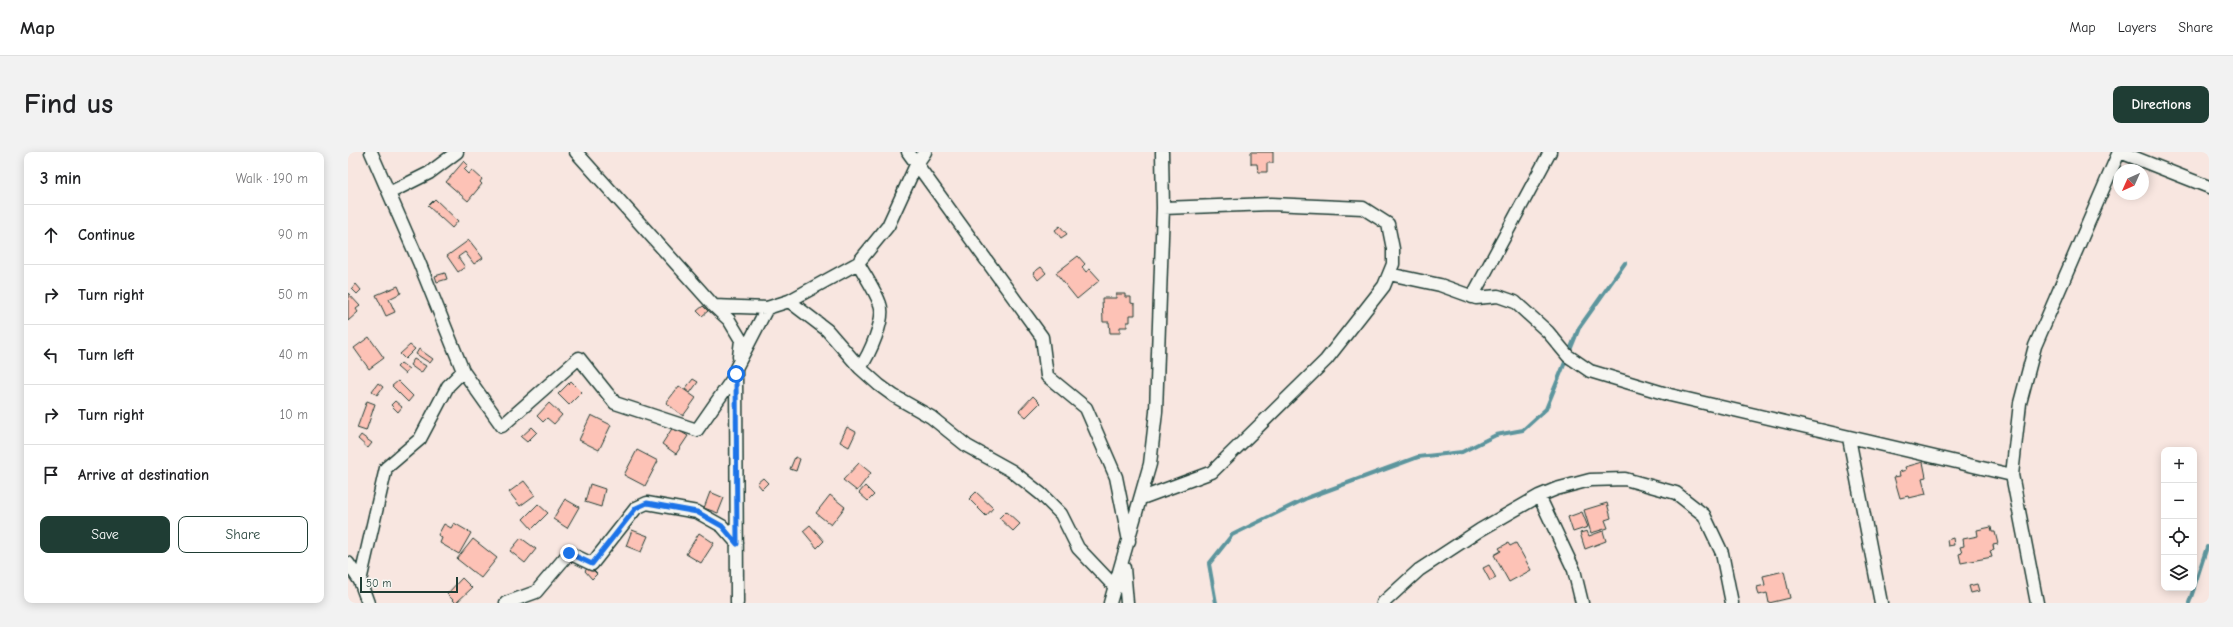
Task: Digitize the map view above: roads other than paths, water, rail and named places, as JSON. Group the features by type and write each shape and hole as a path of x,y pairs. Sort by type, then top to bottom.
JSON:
{"street":[{"path":"371,152 463,371 502,426 579,358 615,403 697,430 738,368 767,308"},
{"path":"389,193 429,173 457,152"},
{"path":"576,152 714,306 729,320 741,340 738,368 737,603"},
{"path":"908,152 1042,337 1047,376 1086,408 1116,477 1129,541"},
{"path":"714,306 767,308 789,301 858,263 888,226 916,165 925,152"},
{"path":"1110,603 1116,588 1142,498 1150,464 1156,412 1163,208 1162,152"},
{"path":"1472,297 1550,152"},
{"path":"2037,603 2012,476 2020,403 2035,346 2120,152 2209,187"},
{"path":"1142,498 1212,472 1222,463 1326,360 1384,286 1393,264 1393,250 1388,224 1363,208 1271,204 1163,208"},
{"path":"858,263 881,306 878,331 871,350 860,368"},
{"path":"1389,274 1440,285 1472,297 1498,296 1515,302 1548,332 1568,356 1590,371 1670,395 2012,476"},
{"path":"789,301 828,330 860,368 894,396 932,417 955,439 1012,471 1041,494 1061,514 1078,548 1116,588"},
{"path":"360,581 386,468 420,439 448,386 463,371"},
{"path":"1849,438 1881,603"},
{"path":"1383,603 1419,570 1480,530 1539,496 1556,489 1590,480 1625,479 1676,493 1704,515 1722,554 1732,603"},
{"path":"1539,496 1574,570 1582,603"},
{"path":"506,603 536,592 569,553 592,564 636,508 647,503 697,512 722,526 737,544"},
{"path":"348,563 360,581 368,603"},
{"path":"1123,563 1127,603"}],"waterway":[{"path":"1216,603 1209,564 1232,535 1307,498 1418,457 1462,452 1496,435 1523,430 1546,409 1579,328 1625,263"},
{"path":"2197,578 2207,547"},
{"path":"2189,603 2193,591"}]}
